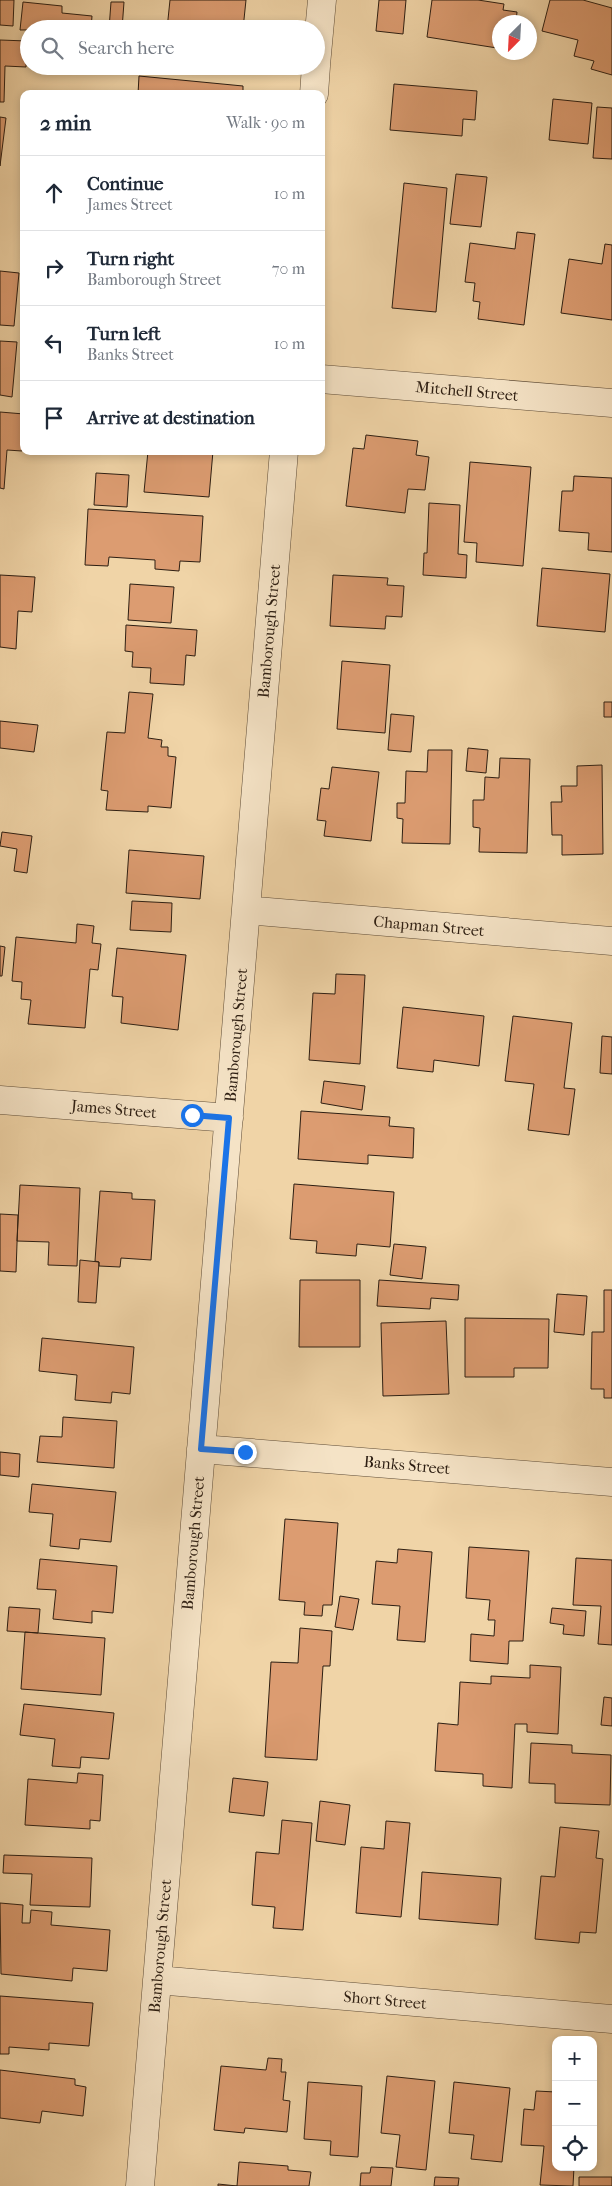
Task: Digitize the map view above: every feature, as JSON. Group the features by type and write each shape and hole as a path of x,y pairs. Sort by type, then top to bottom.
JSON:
{"street":[{"path":"320,20 322,0"},
{"path":"314,90 315,75"},
{"name":"Mitchell Street","path":"325,379 612,403"},
{"name":"Bamborough Street","path":"140,2186 284,455"},
{"name":"Chapman Street","path":"246,910 612,941"},
{"name":"James Street","path":"0,1100 229,1118"},
{"name":"Banks Street","path":"201,1449 612,1482"},
{"name":"Short Street","path":"157,1980 612,2019"}],"building":[{"path":"0,0 14,0 13,26 0,25"},
{"path":"170,0 246,0 244,20 168,20"},
{"path":"379,0 406,0 403,34 376,31"},
{"path":"432,0 478,0 504,4 503,10 517,12 517,15 492,15 492,47 427,37"},
{"path":"550,0 583,0 612,8 612,75 591,69 594,61 574,56 578,40 542,31"},
{"path":"23,2 62,6 62,13 92,16 92,20 21,20"},
{"path":"111,2 124,2 123,20 110,20"},
{"path":"0,40 20,41 20,67 5,66 4,102 0,102"},
{"path":"139,76 243,86 243,90 138,90"},
{"path":"394,84 477,91 475,120 463,119 462,136 390,130"},
{"path":"553,99 592,103 588,144 549,140"},
{"path":"597,107 612,108 612,159 593,158"},
{"path":"0,117 6,118 0,166"},
{"path":"456,174 487,177 481,227 450,224"},
{"path":"404,183 447,188 436,312 392,308"},
{"path":"517,232 535,234 524,325 478,319 480,302 473,301 475,283 465,282 470,243 515,249"},
{"path":"605,244 612,245 612,320 561,313 569,259 602,264"},
{"path":"0,271 19,273 14,326 0,325"},
{"path":"0,341 17,342 12,397 0,395"},
{"path":"0,412 20,414 20,451 7,450 4,489 0,488"},
{"path":"366,435 418,441 416,455 429,457 425,490 408,489 405,513 346,506 353,448 364,449"},
{"path":"148,455 213,455 209,497 144,492"},
{"path":"470,462 531,467 523,566 476,562 477,543 464,542"},
{"path":"96,473 129,475 127,507 94,505"},
{"path":"574,476 612,478 612,552 588,550 589,533 559,531 562,491 573,491"},
{"path":"429,503 460,505 458,554 467,555 466,578 423,575 424,553 427,553"},
{"path":"88,509 203,516 200,562 180,561 179,571 155,569 155,560 109,557 108,566 85,565"},
{"path":"542,568 610,574 605,632 537,626"},
{"path":"0,575 35,577 32,612 18,611 16,649 0,647"},
{"path":"333,575 388,578 387,585 404,586 402,617 386,616 385,629 330,626"},
{"path":"130,584 174,587 171,623 128,620"},
{"path":"126,625 197,630 195,656 186,655 184,685 150,683 151,668 132,667 133,652 125,651"},
{"path":"342,661 390,665 385,733 337,729"},
{"path":"129,692 153,694 148,738 162,740 161,747 168,747 168,756 176,757 171,808 148,806 148,812 106,810 108,791 101,790 107,732 125,733"},
{"path":"604,702 612,702 612,717 604,717"},
{"path":"391,714 414,716 411,752 388,750"},
{"path":"0,721 38,725 34,752 0,748"},
{"path":"468,748 488,750 486,773 466,771"},
{"path":"428,750 452,750 450,844 402,843 403,819 397,818 397,803 405,803 406,771 427,772"},
{"path":"500,758 530,759 527,853 479,852 480,828 473,827 473,800 484,800 485,777 499,778"},
{"path":"602,765 603,854 562,855 562,835 552,835 551,802 562,802 561,786 577,786 577,766"},
{"path":"332,767 379,772 371,841 324,836 326,821 317,820 321,788 329,789"},
{"path":"2,832 32,836 27,873 14,871 17,849 0,846"},
{"path":"129,850 204,856 200,899 126,893"},
{"path":"132,901 172,903 171,932 130,930"},
{"path":"77,924 94,926 92,943 101,944 98,970 90,969 85,1028 28,1024 31,1000 21,999 22,982 12,981 16,937 76,943"},
{"path":"0,946 5,947 2,976 0,976"},
{"path":"117,948 186,955 178,1030 121,1023 123,997 112,996"},
{"path":"336,974 365,975 360,1064 309,1060 313,993 335,994"},
{"path":"403,1007 484,1016 479,1066 434,1060 433,1072 397,1068"},
{"path":"513,1016 572,1023 564,1088 575,1089 569,1135 528,1130 534,1084 505,1081"},
{"path":"602,1036 612,1037 612,1074 600,1073"},
{"path":"324,1081 365,1086 362,1110 321,1103"},
{"path":"301,1111 390,1117 389,1126 414,1128 413,1158 368,1155 368,1164 298,1159"},
{"path":"294,1184 394,1192 390,1247 357,1244 356,1256 316,1253 317,1241 290,1239"},
{"path":"20,1185 80,1188 77,1266 48,1265 49,1242 17,1241"},
{"path":"100,1191 132,1193 132,1199 155,1200 151,1260 121,1258 120,1267 99,1266 99,1262 95,1261"},
{"path":"0,1214 18,1215 16,1272 0,1271"},
{"path":"394,1244 426,1247 422,1279 390,1275"},
{"path":"80,1260 99,1262 96,1303 78,1302"},
{"path":"300,1280 360,1280 360,1347 299,1347"},
{"path":"379,1280 459,1285 458,1300 431,1298 430,1309 377,1306"},
{"path":"604,1290 612,1290 612,1398 604,1398 604,1389 591,1389 592,1332 604,1332"},
{"path":"557,1294 587,1296 584,1335 554,1332"},
{"path":"465,1318 549,1319 548,1368 514,1368 514,1377 465,1377"},
{"path":"446,1321 449,1394 383,1396 381,1323"},
{"path":"42,1338 134,1347 130,1394 112,1392 111,1403 75,1400 77,1375 39,1371"},
{"path":"63,1417 117,1421 114,1468 37,1462 40,1436 62,1437"},
{"path":"0,1452 20,1454 19,1477 0,1475"},
{"path":"32,1484 116,1492 111,1542 80,1539 79,1549 50,1546 53,1514 29,1512"},
{"path":"285,1519 338,1523 332,1605 323,1605 322,1616 304,1615 305,1602 279,1600"},
{"path":"469,1547 529,1551 523,1641 509,1641 508,1664 470,1661 471,1634 494,1636 495,1620 488,1620 490,1600 466,1598"},
{"path":"398,1549 432,1552 425,1642 397,1640 400,1606 372,1604 376,1561 397,1563"},
{"path":"576,1558 612,1560 612,1645 598,1644 601,1606 573,1605"},
{"path":"40,1559 117,1566 113,1613 92,1611 92,1623 53,1619 56,1590 37,1589"},
{"path":"340,1596 359,1599 353,1630 335,1627"},
{"path":"9,1607 40,1609 38,1633 7,1631"},
{"path":"552,1608 586,1611 584,1636 563,1634 564,1625 550,1623"},
{"path":"300,1628 332,1631 330,1666 323,1666 317,1760 265,1757 271,1662 298,1663"},
{"path":"25,1632 105,1638 101,1695 21,1689"},
{"path":"530,1665 561,1667 558,1734 527,1732 527,1724 515,1724 512,1788 483,1786 483,1774 435,1771 438,1723 458,1725 460,1682 491,1684 491,1676 530,1678"},
{"path":"604,1697 612,1698 612,1726 601,1725"},
{"path":"24,1704 114,1713 109,1759 81,1757 80,1768 52,1766 55,1739 20,1735"},
{"path":"531,1743 572,1745 572,1753 611,1755 610,1805 555,1803 555,1784 529,1783"},
{"path":"78,1773 103,1775 100,1821 90,1820 90,1829 25,1825 28,1779 77,1783"},
{"path":"233,1778 268,1782 264,1816 229,1812"},
{"path":"320,1801 350,1805 345,1845 316,1841"},
{"path":"282,1820 312,1823 303,1930 273,1928 275,1907 252,1905 256,1852 279,1854"},
{"path":"386,1821 410,1823 401,1917 356,1913 361,1847 384,1849"},
{"path":"560,1827 599,1831 596,1858 603,1859 596,1933 580,1932 579,1943 535,1939 541,1876 555,1877"},
{"path":"4,1855 92,1858 90,1907 30,1905 32,1874 3,1873"},
{"path":"422,1872 501,1878 498,1925 419,1919"},
{"path":"0,1903 23,1905 22,1923 30,1923 31,1910 52,1912 51,1925 110,1930 107,1971 73,1968 72,1981 1,1974"},
{"path":"0,1996 93,2003 89,2046 49,2043 49,2050 9,2047 9,2054 0,2054"},
{"path":"268,2058 282,2059 281,2072 286,2072 283,2100 290,2101 287,2132 245,2128 244,2133 214,2130 221,2066 266,2070"},
{"path":"0,2070 75,2079 75,2085 86,2087 83,2116 42,2111 40,2123 0,2118"},
{"path":"387,2076 435,2081 426,2170 396,2167 400,2135 381,2133"},
{"path":"308,2082 362,2086 358,2157 330,2155 331,2141 304,2139"},
{"path":"454,2082 510,2088 502,2162 471,2159 474,2135 449,2133"},
{"path":"536,2091 552,2092 552,2171 574,2171 573,2186 540,2185 544,2146 521,2145 524,2109 534,2110"},
{"path":"239,2162 288,2166 288,2170 311,2172 309,2186 237,2186"},
{"path":"371,2167 393,2168 391,2186 360,2186 361,2173 370,2173"},
{"path":"435,2177 459,2178 458,2186 434,2186"},
{"path":"579,2177 612,2177 612,2186 579,2186"},
{"path":"218,2184 237,2186 218,2186"}],"route":[{"path":"192,1115 229,1118 201,1449 245,1452"}]}
